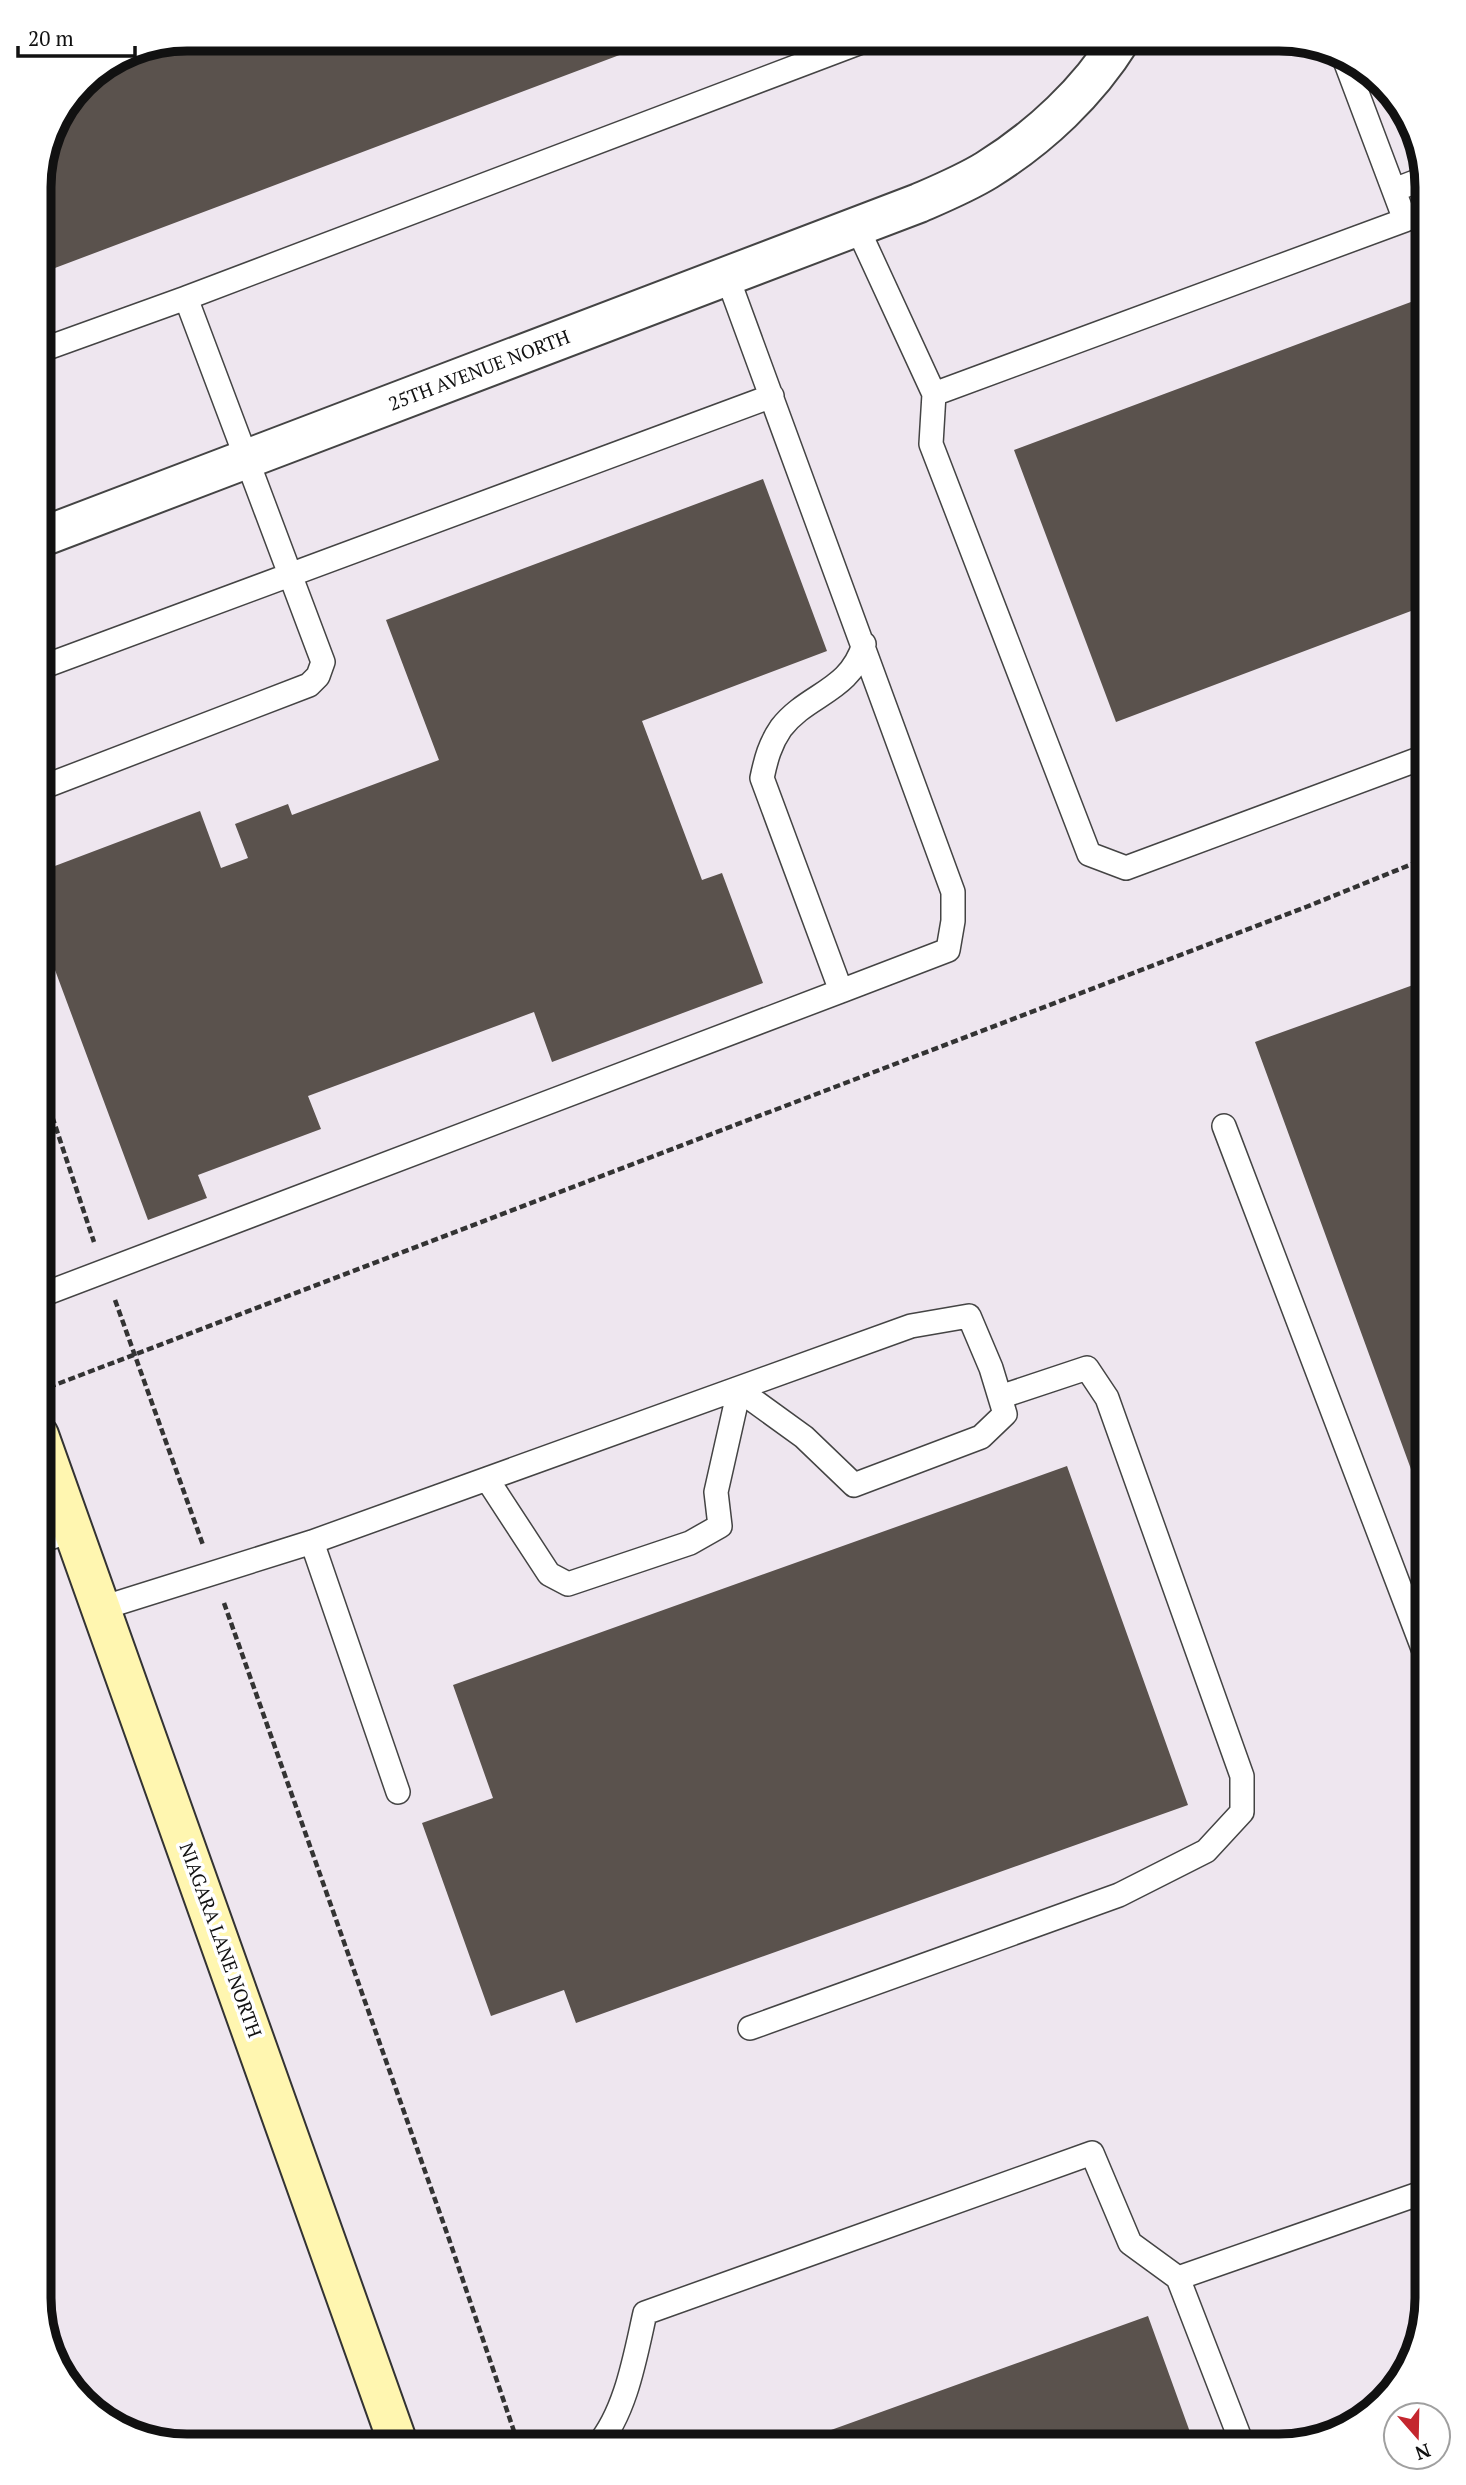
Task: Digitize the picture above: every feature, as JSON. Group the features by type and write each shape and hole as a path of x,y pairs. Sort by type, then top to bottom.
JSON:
{"street":[{"name":"25TH AVENUE NORTH","path":"51,533 919,204 987,171 1049,124 1101,71 1114,51"},
{"name":"NIAGARA LANE NORTH","path":"51,1506 56,1536 102,1608 396,2434"}],"lane":[{"path":"51,347 837,51"},
{"path":"934,394 1405,220 1355,74"},
{"path":"1394,190 1415,182"},
{"path":"857,227 934,394 931,444 1088,854 1126,868 1415,760"},
{"path":"51,1292 948,950 953,921 953,892 947,870 727,276"},
{"path":"51,784 309,685 318,676 323,662 186,298"},
{"path":"51,664 772,396"},
{"path":"841,991 762,778 769,747 783,725 848,677 858,662 864,644"},
{"path":"1224,1126 1415,1628"},
{"path":"102,1608 312,1542 911,1326 969,1316 1006,1415 981,1437 855,1485 804,1437 739,1390"},
{"path":"750,2028 1119,1895 1206,1851 1242,1812 1242,1776 1107,1398 1087,1368 1000,1397"},
{"path":"487,1479 549,1574 568,1584 690,1542 720,1526 716,1492 739,1390"},
{"path":"312,1542 398,1792"},
{"path":"607,2434 635,2357 645,2313 1092,2153 1130,2243 1178,2278 1238,2434"},
{"path":"1178,2278 1415,2195"}],"path":[{"path":"51,1386 1293,912 1415,863"},
{"path":"51,1112 105,1272 449,2239 515,2434"}],"shaded area":[{"path":"1288,51 1323,58 1355,74 1381,97 1401,127 1413,161 1415,187 1415,2298 1413,2324 1408,2342 1392,2374 1369,2400 1339,2420 1314,2430 1279,2434 178,2434 143,2427 111,2411 85,2388 65,2358 53,2324 51,2298 51,178 61,135 85,97 119,69 143,58 169,52"}],"building":[{"path":"187,51 630,51 51,269 51,178 61,135 79,104 97,85 135,61 161,53"},
{"path":"1415,300 1415,610 1116,722 1014,450"},
{"path":"763,479 827,651 642,721 702,880 722,873 763,983 552,1062 534,1012 308,1096 321,1129 198,1175 207,1198 148,1220 51,959 51,867 200,811 221,868 248,858 235,824 288,804 292,815 439,760 386,620"},
{"path":"1415,984 1415,1480 1255,1042"},
{"path":"1067,1466 1188,1805 576,2023 564,1990 491,2016 422,1823 493,1798 453,1685"},
{"path":"1148,2316 1191,2434 820,2434"}]}
